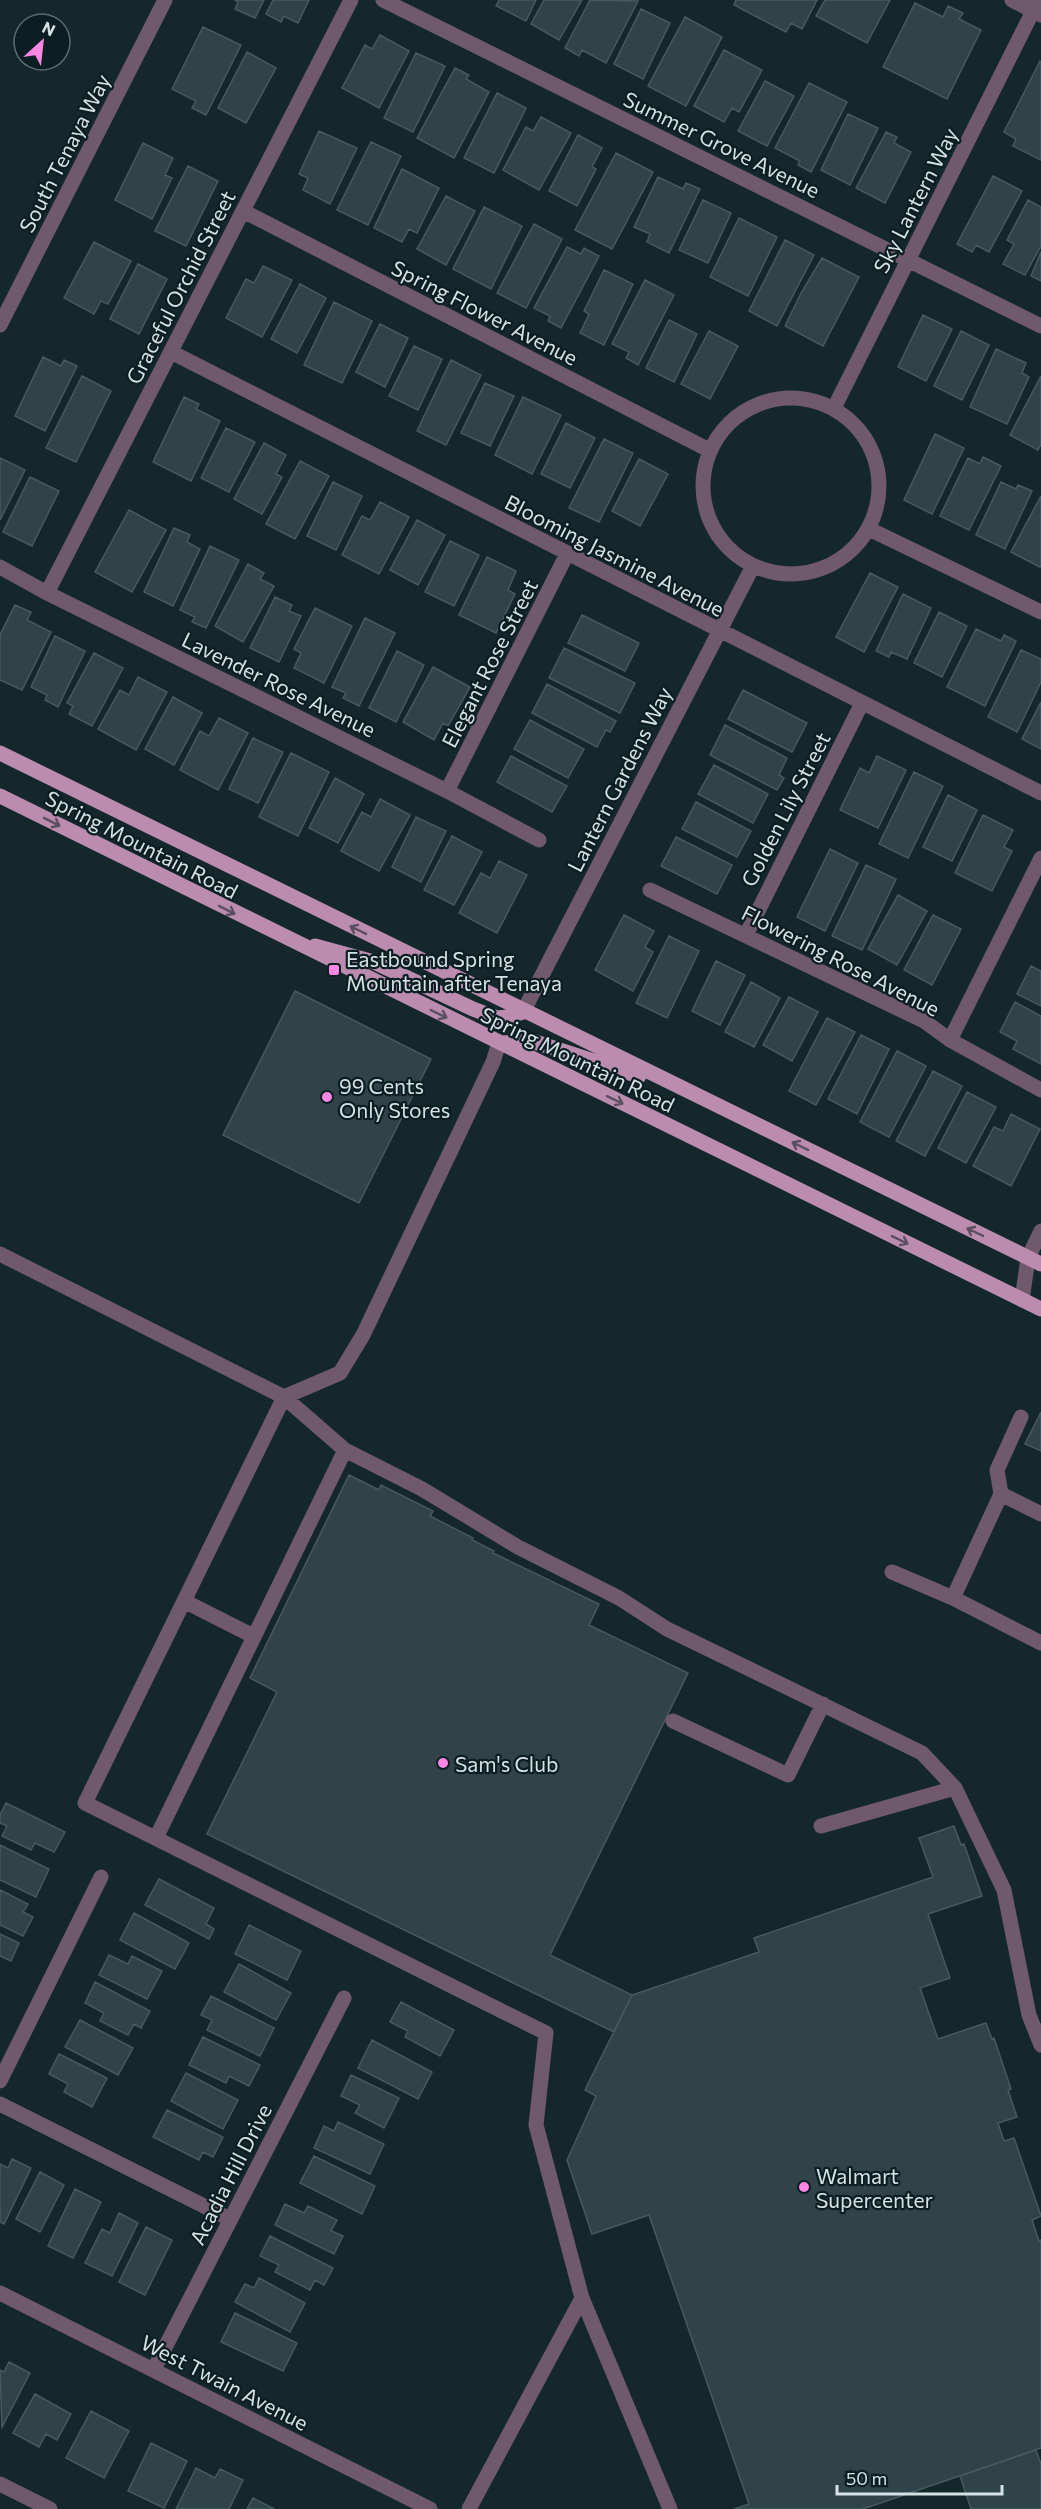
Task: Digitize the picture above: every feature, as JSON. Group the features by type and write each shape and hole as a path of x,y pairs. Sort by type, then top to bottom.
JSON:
{"main road":[{"name":"Spring Mountain Road","path":"0,753 523,1012 1034,1261"},
{"name":"Spring Mountain Road","path":"0,796 1041,1309"},
{"path":"278,935 374,962 497,1018 523,1012"},
{"path":"499,1043 532,1041 688,1091"}],"street":[{"name":"South Tenaya Way","path":"0,325 165,0"},
{"name":"Graceful Orchid Street","path":"47,593 351,0"},
{"name":"Summer Grove Avenue","path":"383,0 1041,327"},
{"path":"1012,0 1038,7"},
{"name":"Sky Lantern Way","path":"834,408 1038,7"},
{"name":"Spring Flower Avenue","path":"243,211 709,450"},
{"name":"Blooming Jasmine Avenue","path":"171,352 1041,793"},
{"path":"776,398 806,398 834,408 856,425 871,448 879,475 878,502 869,529 853,550 831,565 806,573 779,573 753,566 731,551 714,529 704,504 702,477 709,450 725,426 748,408 767,401 776,398"},
{"path":"869,529 1041,612"},
{"name":"Elegant Rose Street","path":"447,791 567,554"},
{"name":"Lantern Gardens Way","path":"523,1012 753,566"},
{"name":"Lavender Rose Avenue","path":"0,567 47,593 447,791 539,840"},
{"name":"Golden Lily Street","path":"746,935 862,703"},
{"path":"950,1040 1041,858"},
{"name":"Flowering Rose Avenue","path":"650,890 924,1021 950,1040 1041,1090"},
{"path":"499,1043 493,1062 363,1335 340,1373 284,1397 85,1803 546,2033 536,2126 582,2298 670,2509"},
{"path":"1022,1300 1041,1231"},
{"path":"0,1254 284,1397 345,1450 422,1488 518,1547 619,1598 667,1629 922,1753 955,1788 1004,1890 1029,2015 1041,2045"},
{"path":"953,1598 1001,1494 997,1470 1021,1418"},
{"path":"156,1838 345,1450"},
{"path":"1001,1494 1041,1514"},
{"path":"892,1572 953,1598 1041,1643"},
{"path":"184,1601 253,1636"},
{"path":"673,1721 788,1775 823,1704"},
{"path":"821,1826 955,1788"},
{"path":"0,2081 102,1877"},
{"name":"Acadia Hill Drive","path":"154,2369 344,1998"},
{"path":"0,2104 230,2219"},
{"name":"West Twain Avenue","path":"0,2293 430,2509"},
{"path":"469,2509 582,2298"},
{"path":"0,2484 50,2509"}],"building":[{"path":"235,0 264,0 255,18 235,9 238,2"},
{"path":"273,0 309,0 298,23 284,16 281,22 266,14"},
{"path":"499,0 536,0 526,21 496,6"},
{"path":"544,0 582,0 559,40 531,24"},
{"path":"590,0 638,1 606,63 582,50 579,56 565,48"},
{"path":"736,0 817,0 802,29 791,23 786,32 734,5"},
{"path":"825,0 890,0 867,43 816,16"},
{"path":"915,3 943,17 948,6 963,13 959,19 981,30 947,99 883,67"},
{"path":"641,9 670,23 643,79 614,64"},
{"path":"685,17 722,37 686,106 648,86"},
{"path":"203,27 241,45 206,115 192,108 196,101 172,89"},
{"path":"380,35 409,51 379,108 342,88 365,45 372,49"},
{"path":"724,50 762,70 739,112 732,108 724,122 694,106"},
{"path":"247,52 276,68 246,123 218,108"},
{"path":"416,53 445,66 413,132 384,118"},
{"path":"1040,61 1041,160 1013,146 1016,139 1004,132"},
{"path":"455,68 469,75 466,79 489,92 454,158 417,138"},
{"path":"765,81 794,96 767,146 738,131"},
{"path":"809,83 847,102 811,172 798,165 800,161 775,148"},
{"path":"497,93 526,108 494,173 464,158"},
{"path":"848,114 878,128 850,185 821,170"},
{"path":"541,117 571,133 539,190 503,170 526,127 533,131"},
{"path":"319,131 357,148 330,204 303,190 308,178 299,174"},
{"path":"886,132 897,137 894,143 911,152 885,203 856,188"},
{"path":"578,135 602,148 592,167 596,169 577,206 549,191"},
{"path":"371,142 401,156 368,225 337,210"},
{"path":"143,143 173,158 165,175 172,178 152,219 115,200"},
{"path":"616,153 653,172 612,249 575,230"},
{"path":"188,166 218,181 186,246 155,231"},
{"path":"402,169 439,188 417,233 409,229 402,242 374,228"},
{"path":"993,176 1022,191 989,252 976,245 972,252 957,244"},
{"path":"658,177 683,189 686,183 700,189 669,253 647,242 650,234 634,227"},
{"path":"446,196 475,211 446,265 417,249"},
{"path":"703,200 731,213 708,263 679,250"},
{"path":"1028,200 1041,207 1041,246 1025,275 1003,264 1014,244 1007,240"},
{"path":"484,207 522,226 491,289 453,269"},
{"path":"739,218 777,237 748,296 710,277"},
{"path":"534,224 562,239 526,308 497,293"},
{"path":"785,240 814,255 777,326 749,311"},
{"path":"94,242 131,261 108,304 101,301 94,314 64,298"},
{"path":"567,247 581,254 584,248 599,256 561,328 548,321 550,316 534,308"},
{"path":"1041,252 1041,281 1031,276"},
{"path":"822,258 859,277 823,346 785,326"},
{"path":"138,264 167,279 139,334 110,319"},
{"path":"263,266 292,280 262,337 226,318 246,279 254,283"},
{"path":"604,270 633,284 604,345 580,333 589,314 584,311"},
{"path":"645,280 674,295 638,365 626,358 629,352 612,344"},
{"path":"300,284 326,298 297,353 271,339"},
{"path":"334,302 372,321 342,383 304,365"},
{"path":"923,315 952,329 926,381 898,367"},
{"path":"669,320 697,334 674,382 646,368"},
{"path":"380,324 408,338 385,387 356,372"},
{"path":"709,331 738,346 710,399 681,384"},
{"path":"961,331 989,345 962,400 934,386"},
{"path":"414,346 442,359 418,410 389,396"},
{"path":"996,349 1026,363 1022,373 1029,377 1007,424 970,407"},
{"path":"43,357 61,366 64,360 77,366 45,431 15,416"},
{"path":"451,360 481,375 446,445 417,431"},
{"path":"82,376 111,391 76,462 46,448"},
{"path":"1041,376 1041,444 1038,450 1010,435"},
{"path":"485,383 514,396 490,446 461,433"},
{"path":"184,397 199,404 196,409 220,421 191,481 153,462"},
{"path":"523,397 561,415 532,474 495,455"},
{"path":"566,423 595,438 570,488 541,474"},
{"path":"226,428 255,442 229,492 201,478"},
{"path":"935,434 964,448 932,514 904,500"},
{"path":"604,439 633,453 599,522 569,508"},
{"path":"264,443 286,455 276,474 282,477 262,514 234,499"},
{"path":"983,457 1001,466 969,530 940,516 968,458 980,464"},
{"path":"0,458 25,470 0,520"},
{"path":"639,459 668,474 640,526 612,511"},
{"path":"300,461 329,476 295,539 266,524"},
{"path":"30,477 59,491 32,546 3,532"},
{"path":"333,482 362,496 336,550 307,536"},
{"path":"1001,482 1016,489 1018,485 1032,491 1005,549 976,535"},
{"path":"1041,496 1041,566 1040,567 1011,552"},
{"path":"380,502 409,517 379,574 342,555 362,516 370,520"},
{"path":"129,510 166,530 132,592 95,572"},
{"path":"417,520 445,535 418,585 390,570"},
{"path":"174,528 190,535 187,542 200,549 173,606 144,592"},
{"path":"450,541 479,555 454,606 425,592"},
{"path":"210,546 239,560 206,628 192,622 195,617 180,610"},
{"path":"487,557 516,571 508,590 515,594 496,633 459,615"},
{"path":"248,564 264,573 260,579 274,586 243,642 215,626"},
{"path":"870,573 898,587 864,652 836,637"},
{"path":"903,594 931,608 907,659 891,652 889,657 876,651"},
{"path":"275,597 292,605 289,611 301,616 279,662 250,648"},
{"path":"15,605 31,612 27,620 51,632 22,690 0,680 0,635"},
{"path":"315,608 352,626 324,683 294,668 301,653 294,649"},
{"path":"939,612 967,626 942,677 914,663"},
{"path":"582,615 639,643 625,671 568,643"},
{"path":"365,618 395,633 359,706 343,698 346,693 332,687"},
{"path":"976,629 1001,641 1004,635 1016,641 985,706 947,687"},
{"path":"55,636 85,651 58,707 45,700 47,695 31,687"},
{"path":"564,648 635,683 620,713 549,678"},
{"path":"1021,650 1041,659 1041,682 1017,732 988,717"},
{"path":"397,651 424,665 396,722 369,708"},
{"path":"94,653 123,668 92,726 69,714 73,706 67,703"},
{"path":"433,667 470,687 448,726 443,723 434,740 403,722"},
{"path":"138,677 167,692 136,750 98,729 120,690 129,695"},
{"path":"547,684 616,721 610,732 606,730 597,747 532,713"},
{"path":"743,690 807,723 792,752 728,719"},
{"path":"173,697 202,713 174,765 145,749"},
{"path":"1041,702 1041,749 1022,739"},
{"path":"219,718 248,733 218,790 180,770 200,731 209,736"},
{"path":"530,720 584,749 568,778 514,749"},
{"path":"725,725 787,758 779,775 784,778 777,790 710,755"},
{"path":"253,738 283,752 258,803 229,789"},
{"path":"291,753 329,772 298,836 259,817"},
{"path":"511,756 567,786 552,812 497,782"},
{"path":"877,756 906,770 878,828 840,810 860,768 869,773"},
{"path":"714,765 768,794 753,823 698,794"},
{"path":"914,772 943,786 908,858 879,844"},
{"path":"335,778 364,794 338,843 309,828"},
{"path":"948,795 977,810 952,861 923,847"},
{"path":"380,799 410,815 379,871 341,851 362,812 371,817"},
{"path":"696,802 751,831 737,857 682,829"},
{"path":"983,815 1013,830 1004,847 1012,851 992,891 955,873"},
{"path":"416,817 446,831 421,882 392,867"},
{"path":"452,836 482,852 454,905 424,890"},
{"path":"676,837 732,865 717,894 661,866"},
{"path":"830,849 858,863 825,931 797,917"},
{"path":"499,861 527,875 497,933 459,913 481,873 490,878"},
{"path":"866,865 896,879 862,950 832,936"},
{"path":"898,895 927,911 897,965 868,949"},
{"path":"624,915 654,931 645,947 653,952 633,991 595,970"},
{"path":"933,915 961,929 932,985 904,970"},
{"path":"669,936 699,951 667,1018 636,1003"},
{"path":"716,961 745,975 720,1025 692,1011"},
{"path":"1031,966 1041,971 1041,1006 1017,994"},
{"path":"751,982 780,998 754,1047 725,1032"},
{"name":"99 Cents Only Stores","path":"295,991 431,1059 359,1203 223,1135"},
{"path":"789,997 818,1012 792,1061 763,1045"},
{"path":"1015,1002 1041,1016 1041,1064 1013,1049 1017,1041 1000,1032"},
{"path":"827,1018 855,1032 816,1105 789,1091"},
{"path":"861,1035 889,1049 857,1114 828,1099"},
{"path":"897,1051 926,1066 889,1137 860,1122"},
{"path":"933,1071 962,1086 925,1156 896,1141"},
{"path":"967,1092 996,1107 966,1163 938,1148"},
{"path":"1011,1114 1040,1129 1011,1186 973,1166 994,1127 1003,1131"},
{"path":"1041,1412 1041,1451 1025,1444"},
{"name":"Sam's Club","path":"349,1475 379,1490 381,1485 433,1511 430,1516 473,1538 472,1540 494,1551 493,1553 599,1604 589,1625 688,1673 550,1955 632,1995 614,2032 207,1834 277,1692 250,1678"},
{"path":"6,1803 65,1832 54,1852 35,1843 31,1850 2,1836 7,1826 0,1823 0,1815"},
{"name":"Walmart Supercenter","path":"954,1826 961,1845 964,1844 982,1896 928,1914 950,1978 920,1988 938,2039 986,2023 992,2039 994,2038 1011,2089 1008,2090 1017,2117 998,2123 1004,2141 1014,2138 1041,2216 1032,2220 1039,2241 1041,2240 1041,2448 863,2509 734,2509 749,2504 649,2215 592,2234 567,2160 596,2096 585,2090 632,1995 759,1952 754,1938 933,1877 919,1838"},
{"path":"0,1845 49,1869 36,1897 0,1880"},
{"path":"159,1879 214,1908 206,1924 214,1929 209,1939 145,1905"},
{"path":"0,1890 28,1904 23,1912 33,1917 23,1936 0,1925"},
{"path":"134,1913 189,1943 175,1969 120,1940"},
{"path":"249,1925 301,1951 287,1980 235,1954"},
{"path":"0,1934 19,1943 11,1961 0,1956"},
{"path":"109,1955 128,1964 132,1956 162,1971 147,1999 99,1975"},
{"path":"239,1964 291,1993 276,2020 224,1992"},
{"path":"95,1982 150,2011 141,2028 134,2024 128,2035 100,2021 104,2013 85,2003"},
{"path":"211,1996 274,2028 260,2056 207,2030 212,2020 201,2015"},
{"path":"401,2002 454,2030 440,2056 405,2037 408,2031 390,2022"},
{"path":"80,2020 133,2048 118,2075 65,2047"},
{"path":"203,2037 260,2065 249,2086 229,2076 226,2083 189,2065"},
{"path":"372,2040 432,2072 418,2099 358,2068"},
{"path":"59,2054 107,2078 92,2107 64,2092 68,2084 49,2074"},
{"path":"186,2073 238,2100 223,2129 171,2101"},
{"path":"351,2075 399,2098 384,2128 355,2113 360,2105 341,2096"},
{"path":"167,2110 223,2137 213,2157 203,2152 199,2160 153,2137"},
{"path":"338,2122 384,2144 370,2174 314,2148 324,2126 334,2131"},
{"path":"314,2156 375,2186 362,2214 300,2183"},
{"path":"12,2159 31,2168 4,2224 0,2222 0,2164 8,2168"},
{"path":"40,2172 64,2185 40,2232 16,2219"},
{"path":"75,2189 101,2202 73,2258 48,2246"},
{"path":"285,2204 304,2213 308,2206 337,2220 331,2231 343,2236 334,2254 275,2225"},
{"path":"119,2213 138,2223 112,2276 85,2263 102,2229 110,2233"},
{"path":"146,2227 172,2240 145,2295 119,2282"},
{"path":"270,2236 333,2268 324,2285 315,2280 310,2290 275,2272 279,2265 260,2256"},
{"path":"259,2278 305,2303 290,2332 235,2302 245,2284 254,2288"},
{"path":"235,2313 297,2343 283,2371 221,2342"},
{"path":"9,2362 30,2373 2,2427 0,2370 4,2372"},
{"path":"35,2394 71,2414 57,2440 46,2434 39,2447 13,2433"},
{"path":"91,2411 129,2431 104,2478 66,2458"},
{"path":"151,2443 187,2461 164,2508 128,2491"},
{"path":"1036,2450 1041,2464 1041,2509 971,2509 960,2476"},
{"path":"196,2468 215,2478 220,2469 243,2480 229,2509 176,2509"},
{"path":"253,2498 274,2509 247,2509"}],"place":[{"name":"Eastbound Spring Mountain after Tenaya","path":"334,970"},
{"name":"99 Cents Only Stores","path":"327,1097"},
{"name":"Sam's Club","path":"443,1763"},
{"name":"Walmart Supercenter","path":"804,2187"}]}
